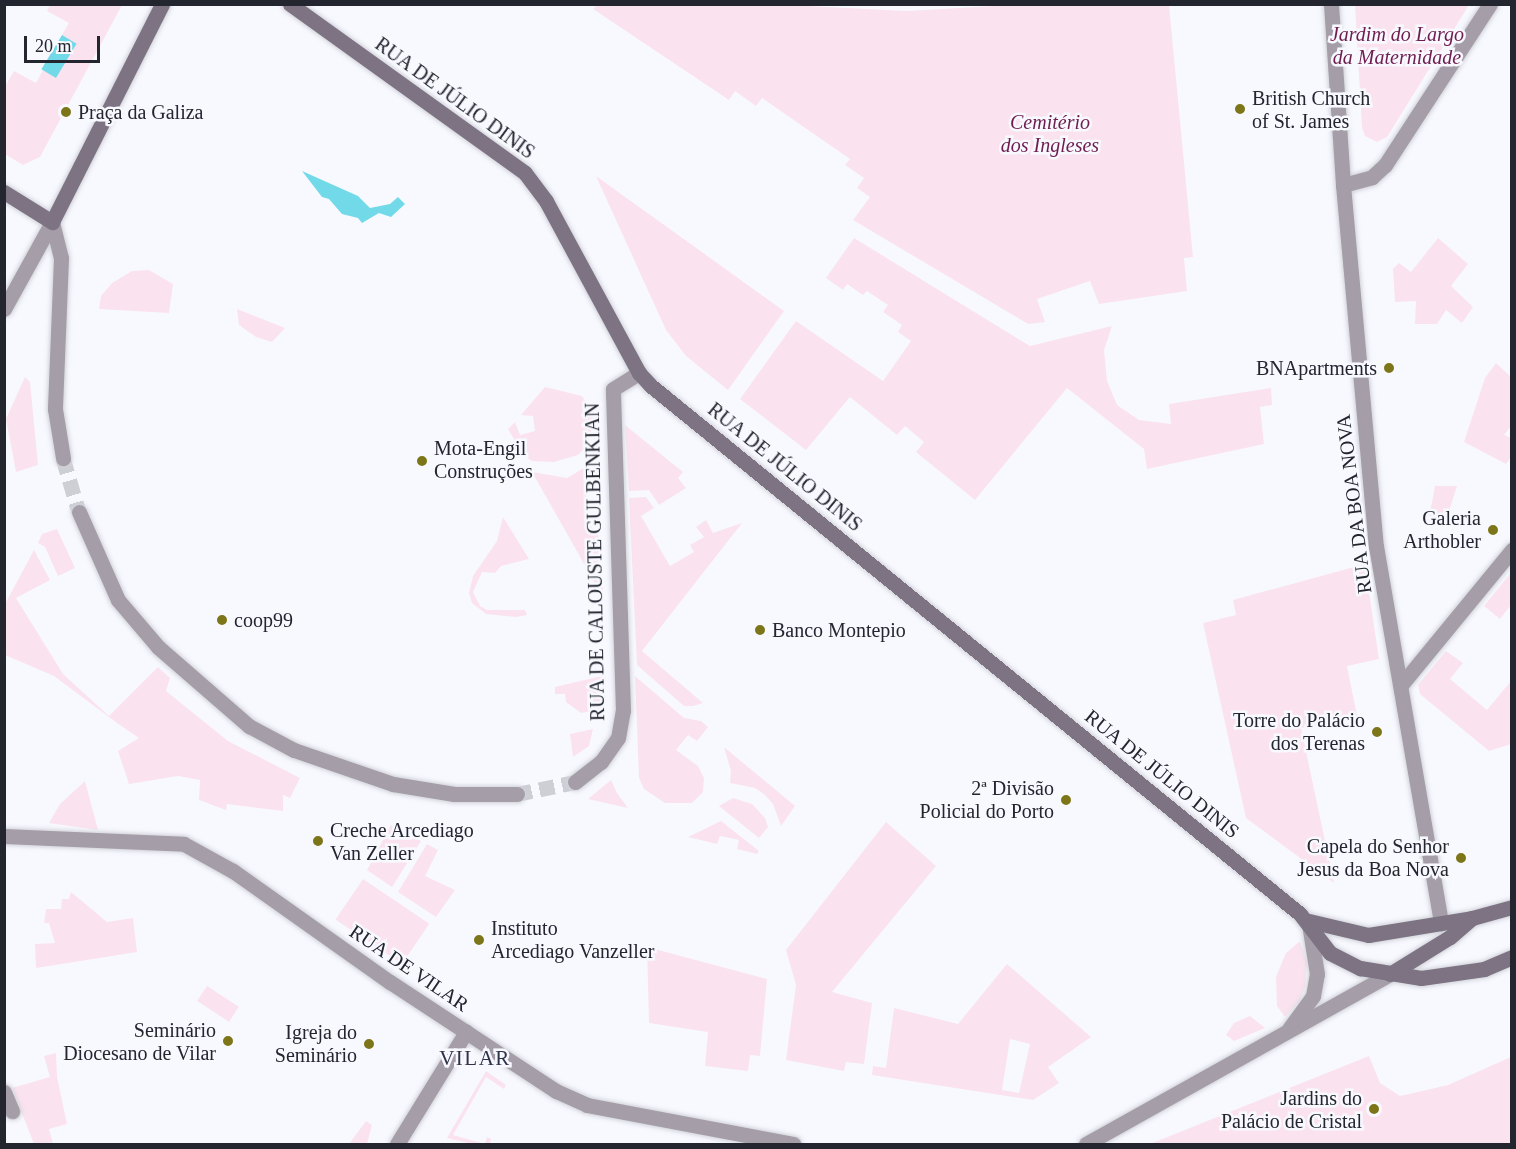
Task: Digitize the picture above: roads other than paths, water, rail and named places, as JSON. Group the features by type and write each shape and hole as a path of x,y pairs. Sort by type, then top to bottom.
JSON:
{"main road":[{"path":"4,192 52,222 162,4"},
{"name":"RUA DE JÚLIO DINIS","path":"290,4 525,173 546,201 639,373 663,396 1309,921"},
{"path":"1309,921 1368,935 1472,918 1512,907"},
{"path":"1390,974 1450,937 1472,918"},
{"path":"1309,921 1330,954 1360,968 1390,974 1421,978 1452,976 1484,969 1512,957"}],"street":[{"name":"RUA DA BOA NOVA","path":"1331,4 1343,185 1376,546 1441,923"},
{"path":"1343,185 1372,177 1385,165 1490,4"},
{"path":"4,309 52,222"},
{"path":"52,222 61,258 55,409 63,458"},
{"name":"RUA DE CALOUSTE GULBENKIAN","path":"575,782 601,762 618,738 623,711 612,389 639,373"},
{"path":"79,512 118,600 158,647 249,726 294,750 393,784 454,794 517,794"},
{"path":"1401,686 1512,550"},
{"name":"RUA DE VILAR","path":"4,836 184,844 233,871 555,1091 587,1105 794,1144"},
{"path":"1284,1036 1313,996 1317,974 1309,921"},
{"path":"1086,1144 1284,1036 1390,974"},
{"path":"397,1144 466,1032"},
{"path":"4,1092 12,1111"}],"water":[{"path":"62,35 77,44 56,78 41,69"},
{"path":"302,171 358,196 370,208 390,204 398,197 405,204 391,217 379,213 362,223 358,218 342,214 329,199 322,197"}],"tunnel":[{"path":"63,458 79,512"},
{"path":"517,794 575,782"}],"place":[{"name":"British Church of St. James","path":"1240,109"},
{"name":"Praça da Galiza","path":"66,112"},
{"name":"BNApartments","path":"1389,368"},
{"name":"Mota-Engil Construções","path":"422,461"},
{"name":"Galeria Arthobler","path":"1493,530"},
{"name":"coop99","path":"222,620"},
{"name":"Banco Montepio","path":"760,630"},
{"name":"Torre do Palácio dos Terenas","path":"1377,732"},
{"name":"2ª Divisão Policial do Porto","path":"1066,800"},
{"name":"Creche Arcediago Van Zeller","path":"318,841"},
{"name":"Capela do Senhor Jesus da Boa Nova","path":"1461,858"},
{"name":"Instituto Arcediago Vanzeller","path":"479,940"},
{"name":"Seminário Diocesano de Vilar","path":"228,1041"},
{"name":"Igreja do Seminário","path":"369,1044"},
{"name":"Jardins do Palácio de Cristal","path":"1374,1109"}],"district":[{"name":"VILAR","path":"475,1058"}],"park label":[{"name":"Jardim do Largo da Maternidade","path":"1397,46"},
{"name":"Cemitério dos Ingleses","path":"1050,134"}]}
